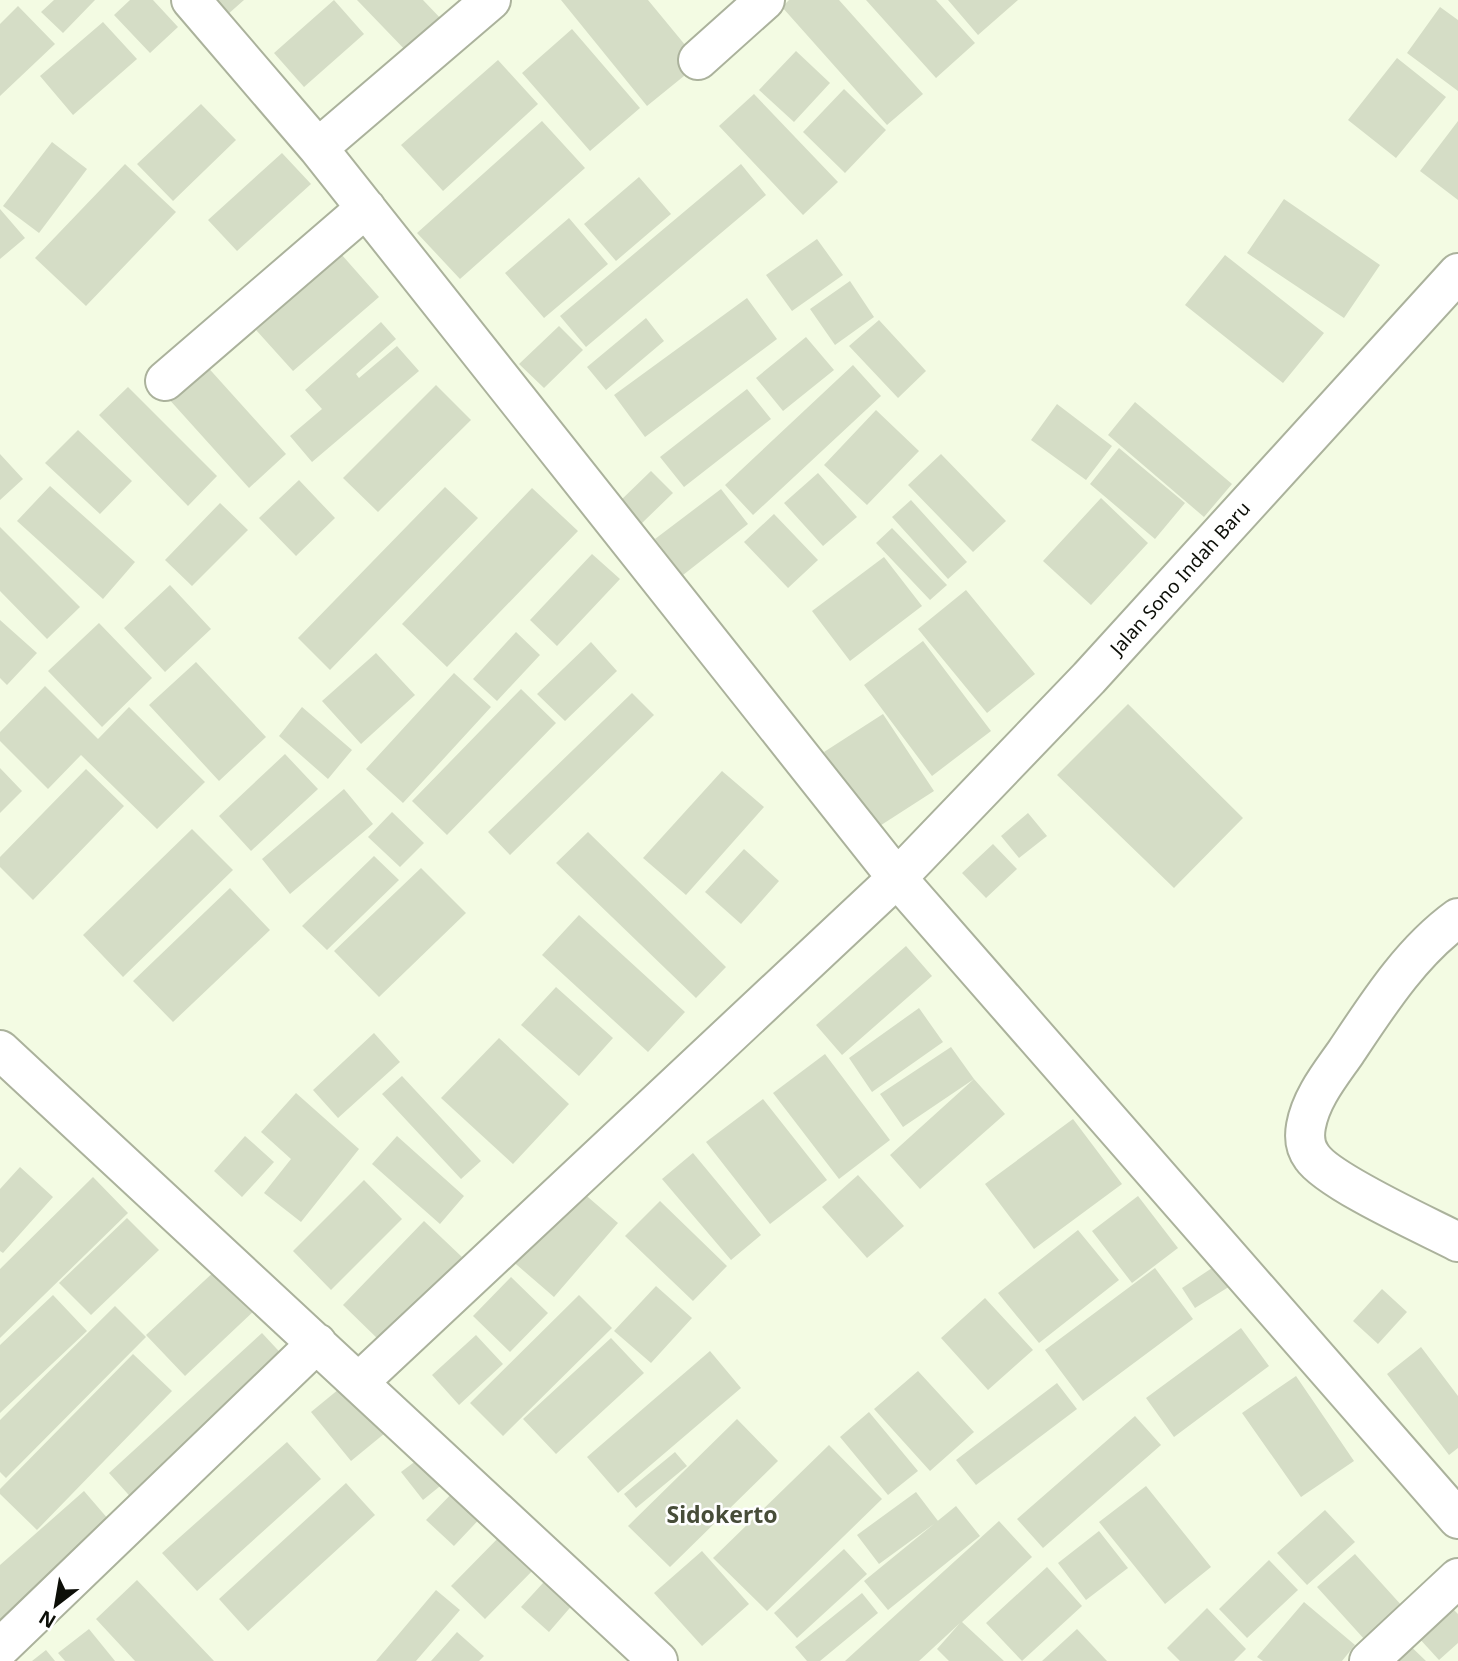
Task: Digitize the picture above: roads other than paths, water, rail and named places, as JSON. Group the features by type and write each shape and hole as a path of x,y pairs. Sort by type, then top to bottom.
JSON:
{"street":[{"path":"191,0 318,148 897,878 1458,1519"},
{"path":"318,148 491,0"},
{"path":"698,60 765,0"},
{"path":"165,381 366,208"},
{"name":"Jalan Sono Indah Baru","path":"359,1382 897,878 1090,678 1458,273"},
{"path":"1458,918 1410,963 1361,1029 1318,1093 1307,1122 1306,1136 1306,1146 1314,1160 1333,1175 1458,1242"},
{"path":"0,1050 658,1661"},
{"path":"0,1648 317,1343"},
{"path":"1368,1661 1458,1578"}],"district":[{"name":"Sidokerto","path":"722,1514"}]}
